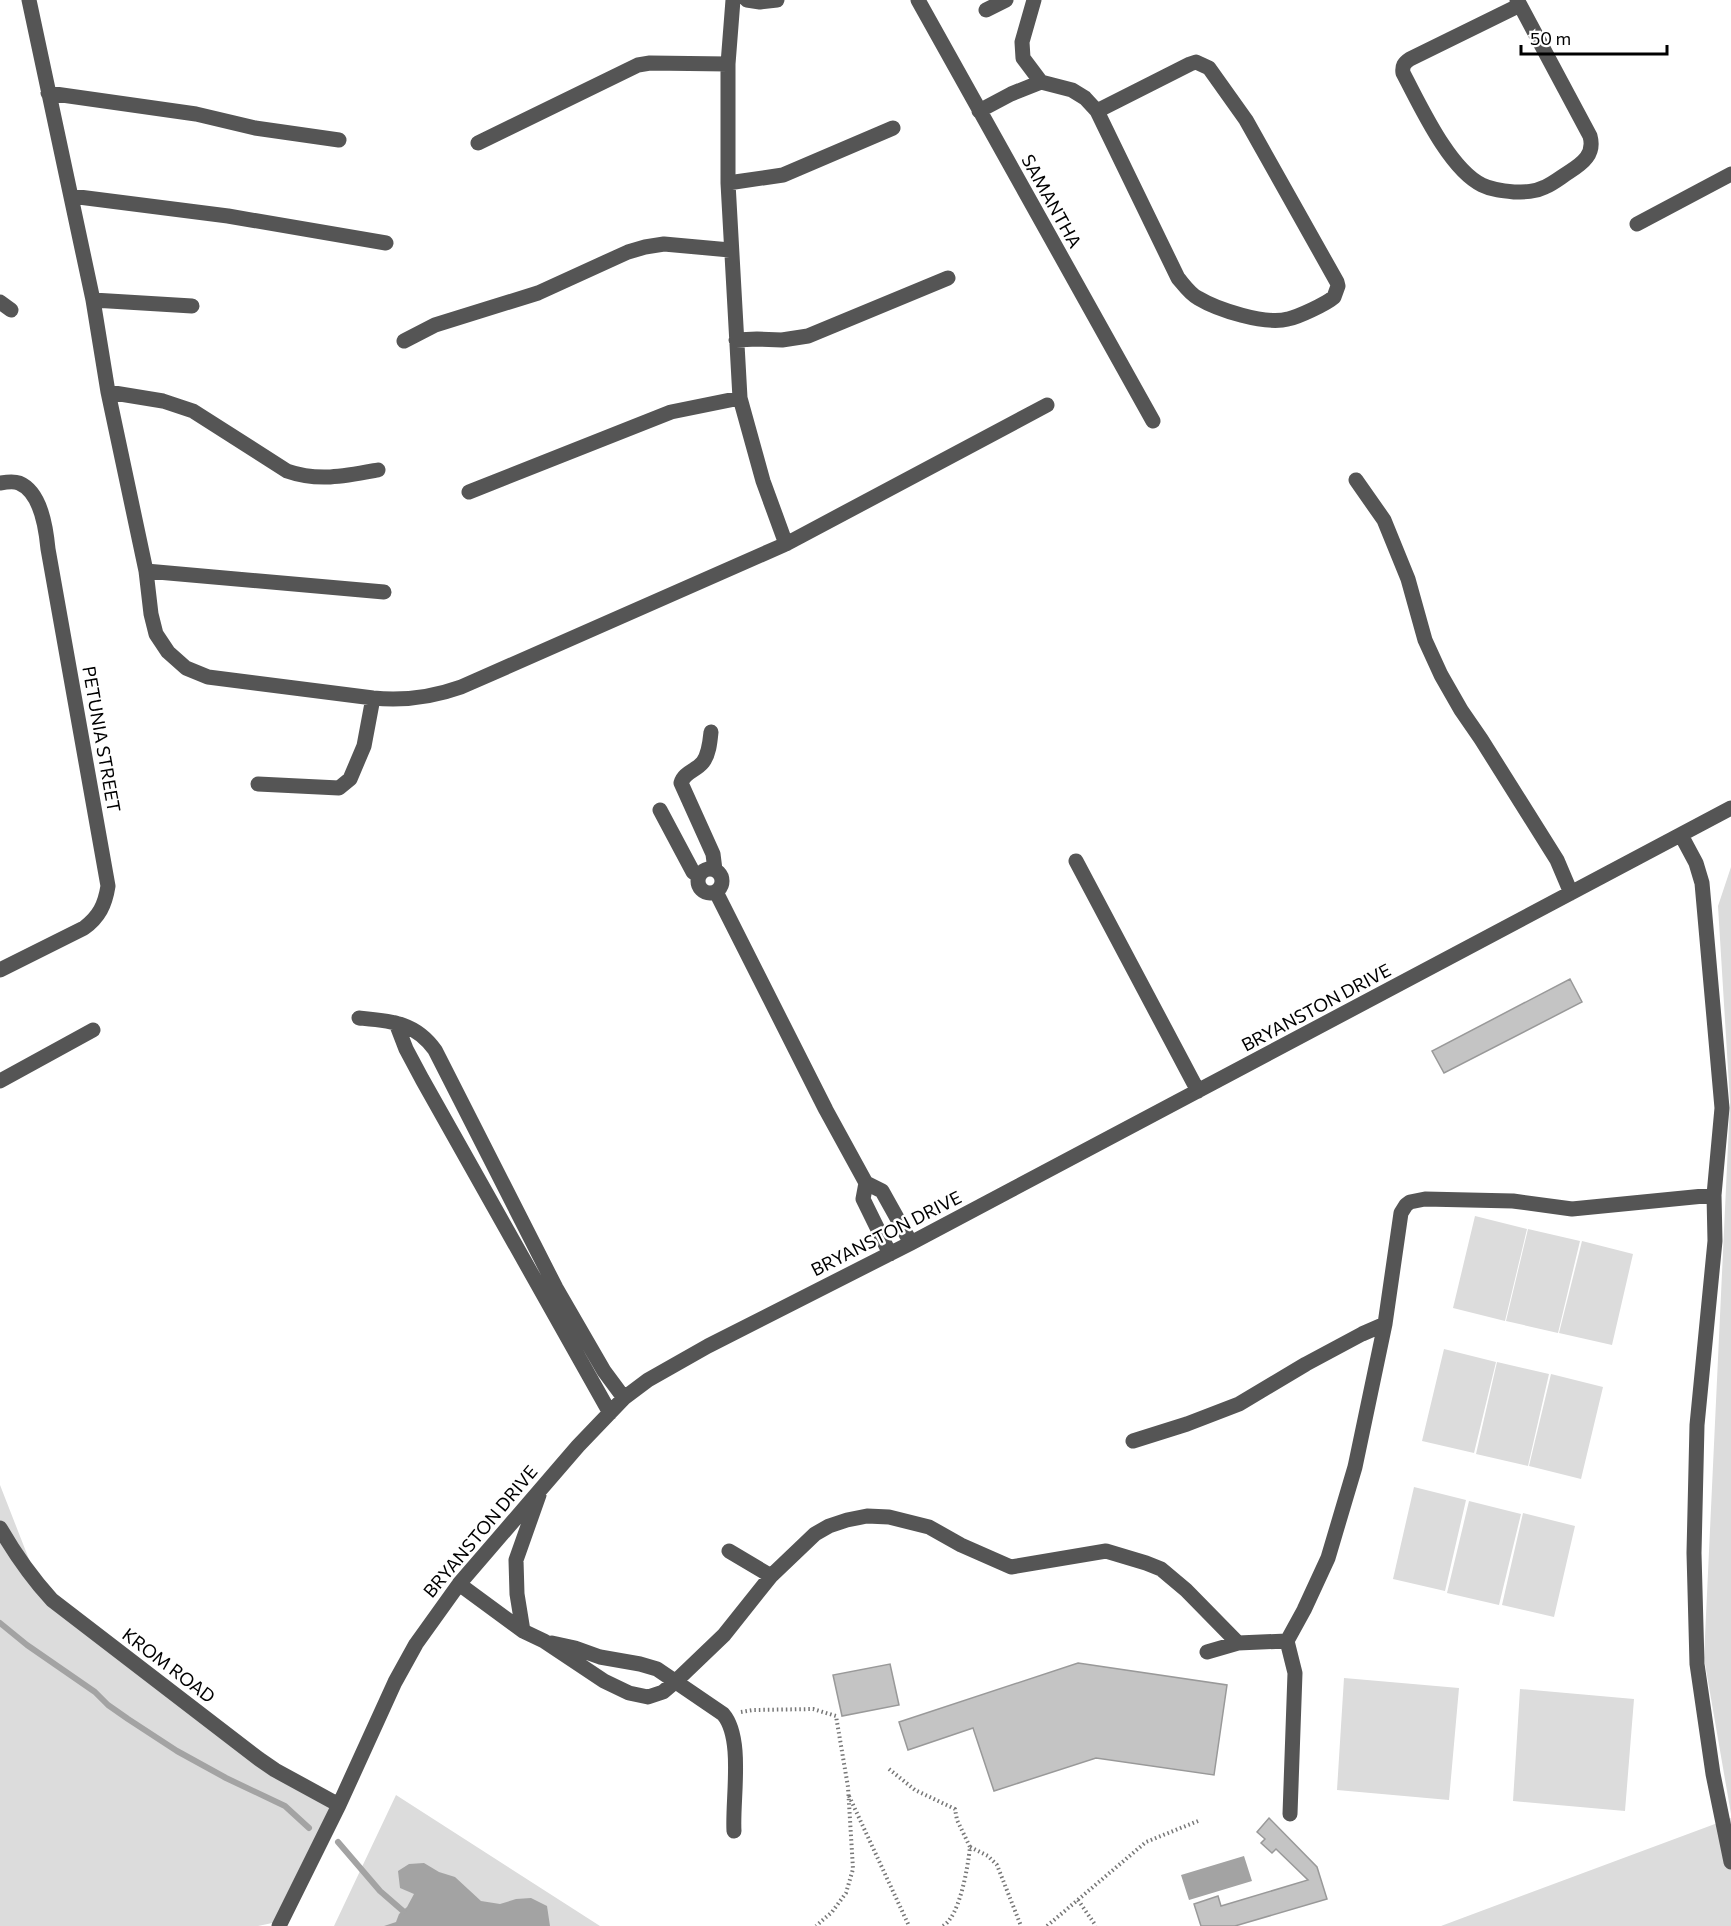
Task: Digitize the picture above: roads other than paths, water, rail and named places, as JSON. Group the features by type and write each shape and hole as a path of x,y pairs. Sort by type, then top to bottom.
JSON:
{"street":[{"path":"29,0 93,300 108,392 146,571 151,614 156,634 168,652 186,668 208,677 390,700 442,694 786,544 1047,405"},
{"path":"733,0 729,64 728,183 740,398 763,481 786,544"},
{"path":"747,0 759,2 777,0"},
{"name":"SAMANTHA","path":"918,0 1153,421"},
{"path":"986,10 1006,0"},
{"path":"1034,0 1022,42 1023,58 1041,82"},
{"path":"1519,2 1592,143 1583,163 1545,188 1527,193 1501,191 1483,186 1472,179 1443,147 1402,68 1404,63 1410,59 1519,2"},
{"path":"979,111 1011,94 1041,82 1072,90 1085,98 1097,111 1178,278 1197,298 1246,316 1266,320 1287,320 1334,297 1337,282 1246,120 1209,68 1196,62 1190,64 1097,111"},
{"path":"478,143 638,65 650,63 729,64"},
{"path":"48,93 196,114 255,128 339,140"},
{"path":"728,183 783,175 893,128"},
{"path":"1637,224 1731,174"},
{"path":"71,196 228,216 386,243"},
{"path":"404,341 435,325 538,293 628,252 645,247 664,244 730,250"},
{"path":"736,340 782,340 808,336 948,278"},
{"path":"93,300 192,306"},
{"path":"108,392 163,400 193,411 287,471 300,476 330,478 378,470"},
{"path":"469,492 672,412 740,398"},
{"path":"1356,480 1384,520 1408,579 1425,639 1441,675 1557,860 1571,893"},
{"name":"PETUNIA STREET","path":"0,483 17,482 28,489 38,503 45,524 108,886 102,910 95,920 75,933 0,970"},
{"path":"146,571 384,592"},
{"path":"258,784 339,788 350,779 364,746 373,698"},
{"path":"711,732 704,761 684,775 681,783 713,854 715,870"},
{"name":"BRYANSTON DRIVE","path":"279,1926 339,1805 395,1682 416,1644 459,1584 542,1487 624,1398 648,1380 700,1350 911,1243 1731,808"},
{"path":"660,810 693,872 699,876"},
{"path":"1681,835 1696,863 1702,883 1722,1108 1714,1195 1715,1241 1697,1425 1694,1553 1698,1673 1713,1773 1731,1862"},
{"path":"1076,861 1198,1091"},
{"path":"707,870 715,870 720,874 721,887 709,894 699,886 699,876 707,870"},
{"path":"716,892 866,1184 882,1191 911,1243"},
{"path":"359,1018 409,1027 420,1033 435,1050 556,1288 604,1371 624,1398"},
{"path":"396,1023 417,1070 610,1413"},
{"path":"0,1081 93,1030"},
{"path":"866,1184 863,1199 890,1254"},
{"path":"1290,1814 1295,1672 1287,1641 1328,1558 1355,1467 1384,1324 1401,1213 1406,1205 1425,1199 1514,1201 1572,1209 1714,1195"},
{"path":"1132,1441 1187,1424 1239,1404 1306,1364 1384,1324"},
{"path":"523,1631 517,1594 516,1560 542,1487"},
{"path":"459,1584 523,1631 544,1641 584,1669 629,1693 655,1696 676,1681 724,1635 771,1576 803,1544 829,1526 867,1516 889,1518 929,1527 1011,1567 1106,1551 1146,1563 1161,1569 1186,1590 1238,1643"},
{"name":"KROM ROAD","path":"0,1528 32,1579 52,1600 258,1759 339,1805"},
{"path":"729,1551 771,1576"},
{"path":"544,1641 575,1648 600,1658 650,1666 666,1673 723,1714 729,1721 733,1738 734,1831"},
{"path":"1207,1652 1238,1643 1287,1641"}],"waterway":[{"path":"0,1623 128,1719 177,1751 226,1778 285,1806 309,1828"},
{"path":"338,1842 380,1891 403,1911"}]}
